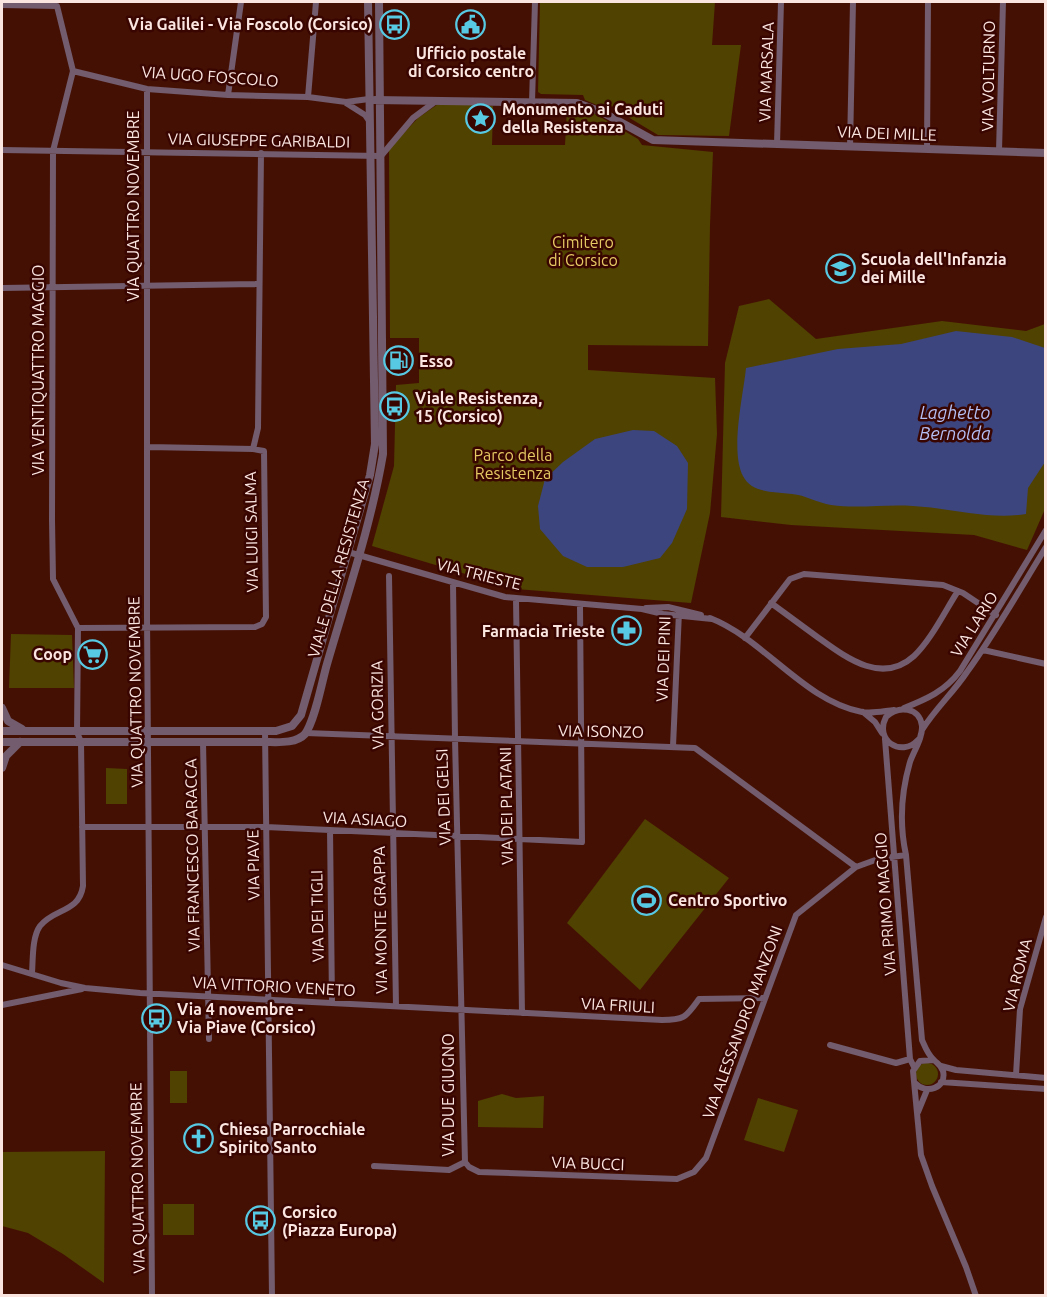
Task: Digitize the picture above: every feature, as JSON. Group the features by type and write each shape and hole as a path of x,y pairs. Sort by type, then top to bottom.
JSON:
{"street":[{"path":"228,95 241,2"},
{"path":"308,98 316,2"},
{"name":"VIALE DELLA RESISTENZA","path":"368,2 370,122 376,155"},
{"name":"VIALE DELLA RESISTENZA","path":"306,733 358,555 383,454 376,155 381,100 379,2"},
{"path":"532,102 535,2"},
{"name":"VIA MARSALA","path":"777,144 781,2"},
{"path":"850,147 853,2"},
{"path":"927,149 928,2"},
{"name":"VIA VOLTURNO","path":"999,152 1003,2"},
{"name":"VIA VENTIQUATTRO MAGGIO","path":"2,5 57,6 73,71 53,151 53,579 78,628 77,732"},
{"name":"VIA UGO FOSCOLO","path":"73,71 147,89 228,95 346,102 369,99 582,104 612,117 653,140 728,143"},
{"name":"VIA QUATTRO NOVEMBRE","path":"147,89 147,627 152,1296"},
{"path":"376,155 413,118 437,100"},
{"path":"346,102 365,115 370,122"},
{"name":"VIA DEI MILLE","path":"728,143 1046,153"},
{"name":"VIA GIUSEPPE GARIBALDI","path":"2,150 376,155"},
{"name":"VIA LUIGI SALMA","path":"78,628 255,627 262,624 266,617 264,451 253,449 258,428 261,153"},
{"path":"2,288 258,284"},
{"name":"VIALE DELLA RESISTENZA","path":"2,731 265,731 288,728 296,724 301,716 373,461 379,351"},
{"path":"148,447 253,449"},
{"name":"VIA LARIO","path":"900,709 930,698 952,682 996,615 1046,530"},
{"name":"VIA LARIO","path":"922,731 936,709 963,678 982,650 1046,547"},
{"name":"VIA TRIESTE","path":"348,552 516,599 642,609 660,607 712,619 745,638 819,692 841,705 862,712 875,723 884,737"},
{"path":"745,638 790,579 804,574 943,585 958,591 996,615"},
{"name":"VIA GORIZIA","path":"389,576 392,833"},
{"name":"VIA DEI GELSI","path":"453,583 460,1010"},
{"path":"771,603 850,660 869,667 890,667 904,663 923,646 958,591"},
{"name":"VIA DEI PLATANI","path":"516,599 522,1013"},
{"path":"580,605 582,745"},
{"name":"VIA DEI PINI","path":"673,746 679,612"},
{"path":"982,650 1046,664"},
{"path":"2,708 8,722 28,732"},
{"path":"900,709 915,714 922,731 914,744 902,748 890,744 884,737 884,721 889,714 900,709"},
{"name":"VIA TRIESTE","path":"862,712 900,709"},
{"name":"VIA PIAVE","path":"265,731 272,1296"},
{"path":"32,973 39,927 79,901 82,894 81,742 77,732"},
{"path":"2,742 265,742 295,740 306,733"},
{"name":"VIA ISONZO","path":"306,733 695,748 856,867"},
{"name":"VIA PRIMO MAGGIO","path":"884,737 910,1059 914,1067"},
{"name":"VIA PRIMO MAGGIO","path":"918,740 907,773 901,813 901,831 906,855 922,1040 933,1060"},
{"path":"2,768 6,756 20,742"},
{"name":"VIA FRANCESCO BARACCA","path":"203,742 209,1039"},
{"name":"VIA ASIAGO","path":"82,827 266,827 582,842 582,745"},
{"name":"VIA DEI TIGLI","path":"330,830 332,1002"},
{"name":"VIA MONTE GRAPPA","path":"392,833 396,1006"},
{"name":"VIA ALESSANDRO MANZONI","path":"706,1158 796,915 856,867 906,855"},
{"name":"VIA ROMA","path":"1016,1075 1020,1009 1046,917"},
{"name":"VIA VITTORIO VENETO","path":"2,965 85,988 460,1010"},
{"name":"VIA VITTORIO VENETO","path":"2,1005 85,988"},
{"name":"VIA FRIULI","path":"460,1010 681,1020 687,1016 699,999 765,999"},
{"name":"VIA DUE GIUGNO","path":"374,1166 450,1170 465,1162 460,1010"},
{"path":"830,1045 896,1063 910,1059"},
{"path":"975,1296 974,1287 921,1155 914,1067 920,1061 933,1060 941,1066 956,1070 1046,1078"},
{"path":"915,1083 927,1090 935,1088 941,1082 943,1071 941,1066"},
{"path":"941,1082 1046,1089"},
{"path":"917,1114 927,1090"},
{"name":"VIA BUCCI","path":"465,1162 478,1172 677,1179 694,1172 706,1158"}],"green space":[{"path":"540,2 715,2 712,45 741,45 729,136 658,135 628,117 628,107 599,106 585,100 583,95 538,92"},
{"name":"Parco della Resistenza","path":"441,102 493,106 492,145 565,145 567,108 585,108 638,139 642,145 713,152 708,346 588,345 588,370 715,378 717,434 710,513 691,603 516,589 372,546 394,466 396,385 419,383 419,338 390,338 389,149 418,118"},
{"name":"Laghetto Bernolda","path":"769,299 816,339 942,321 1026,331 1045,324 1045,509 1027,550 974,535 791,525 721,517 725,363 739,306"},
{"path":"11,634 72,635 74,688 9,688"},
{"path":"106,768 127,769 127,804 106,804"},
{"name":"Centro Sportivo","path":"645,819 729,878 640,990 567,923"},
{"path":"927,1063 935,1066 938,1074 935,1082 927,1085 919,1082 916,1074 919,1066"},
{"path":"170,1071 187,1071 187,1103 170,1103"},
{"path":"502,1094 516,1098 544,1096 543,1128 478,1127 478,1101"},
{"path":"758,1098 798,1110 784,1152 744,1140"},
{"path":"105,1151 104,1283 28,1233 2,1226 2,1152"},
{"path":"163,1204 194,1204 194,1235 163,1235"}],"water":[{"name":"Laghetto Bernolda","path":"956,331 1012,337 1045,348 1045,462 1028,488 1026,514 998,516 913,506 831,505 797,495 764,491 747,482 739,465 737,438 746,368 838,349 901,344"},
{"path":"633,430 654,431 677,446 688,463 687,509 672,543 660,558 623,567 587,567 563,556 540,529 538,506 545,479 563,462 595,439"}],"place":[{"name":"Via Galilei - Via Foscolo (Corsico)","path":"394,24"},
{"name":"Ufficio postale di Corsico centro","path":"471,25"},
{"name":"Monumento ai Caduti della Resistenza","path":"481,118"},
{"name":"Scuola dell'Infanzia dei Mille","path":"840,268"},
{"name":"Esso","path":"398,361"},
{"name":"Viale Resistenza, 15 (Corsico)","path":"394,407"},
{"name":"Farmacia Trieste","path":"626,631"},
{"name":"Coop","path":"93,654"},
{"name":"Centro Sportivo","path":"647,900"},
{"name":"Via 4 novembre - Via Piave (Corsico)","path":"156,1018"},
{"name":"Chiesa Parrocchiale Spirito Santo","path":"198,1138"},
{"name":"Corsico (Piazza Europa)","path":"261,1221"}],"park label":[{"name":"Cimitero di Corsico","path":"583,251"}]}
